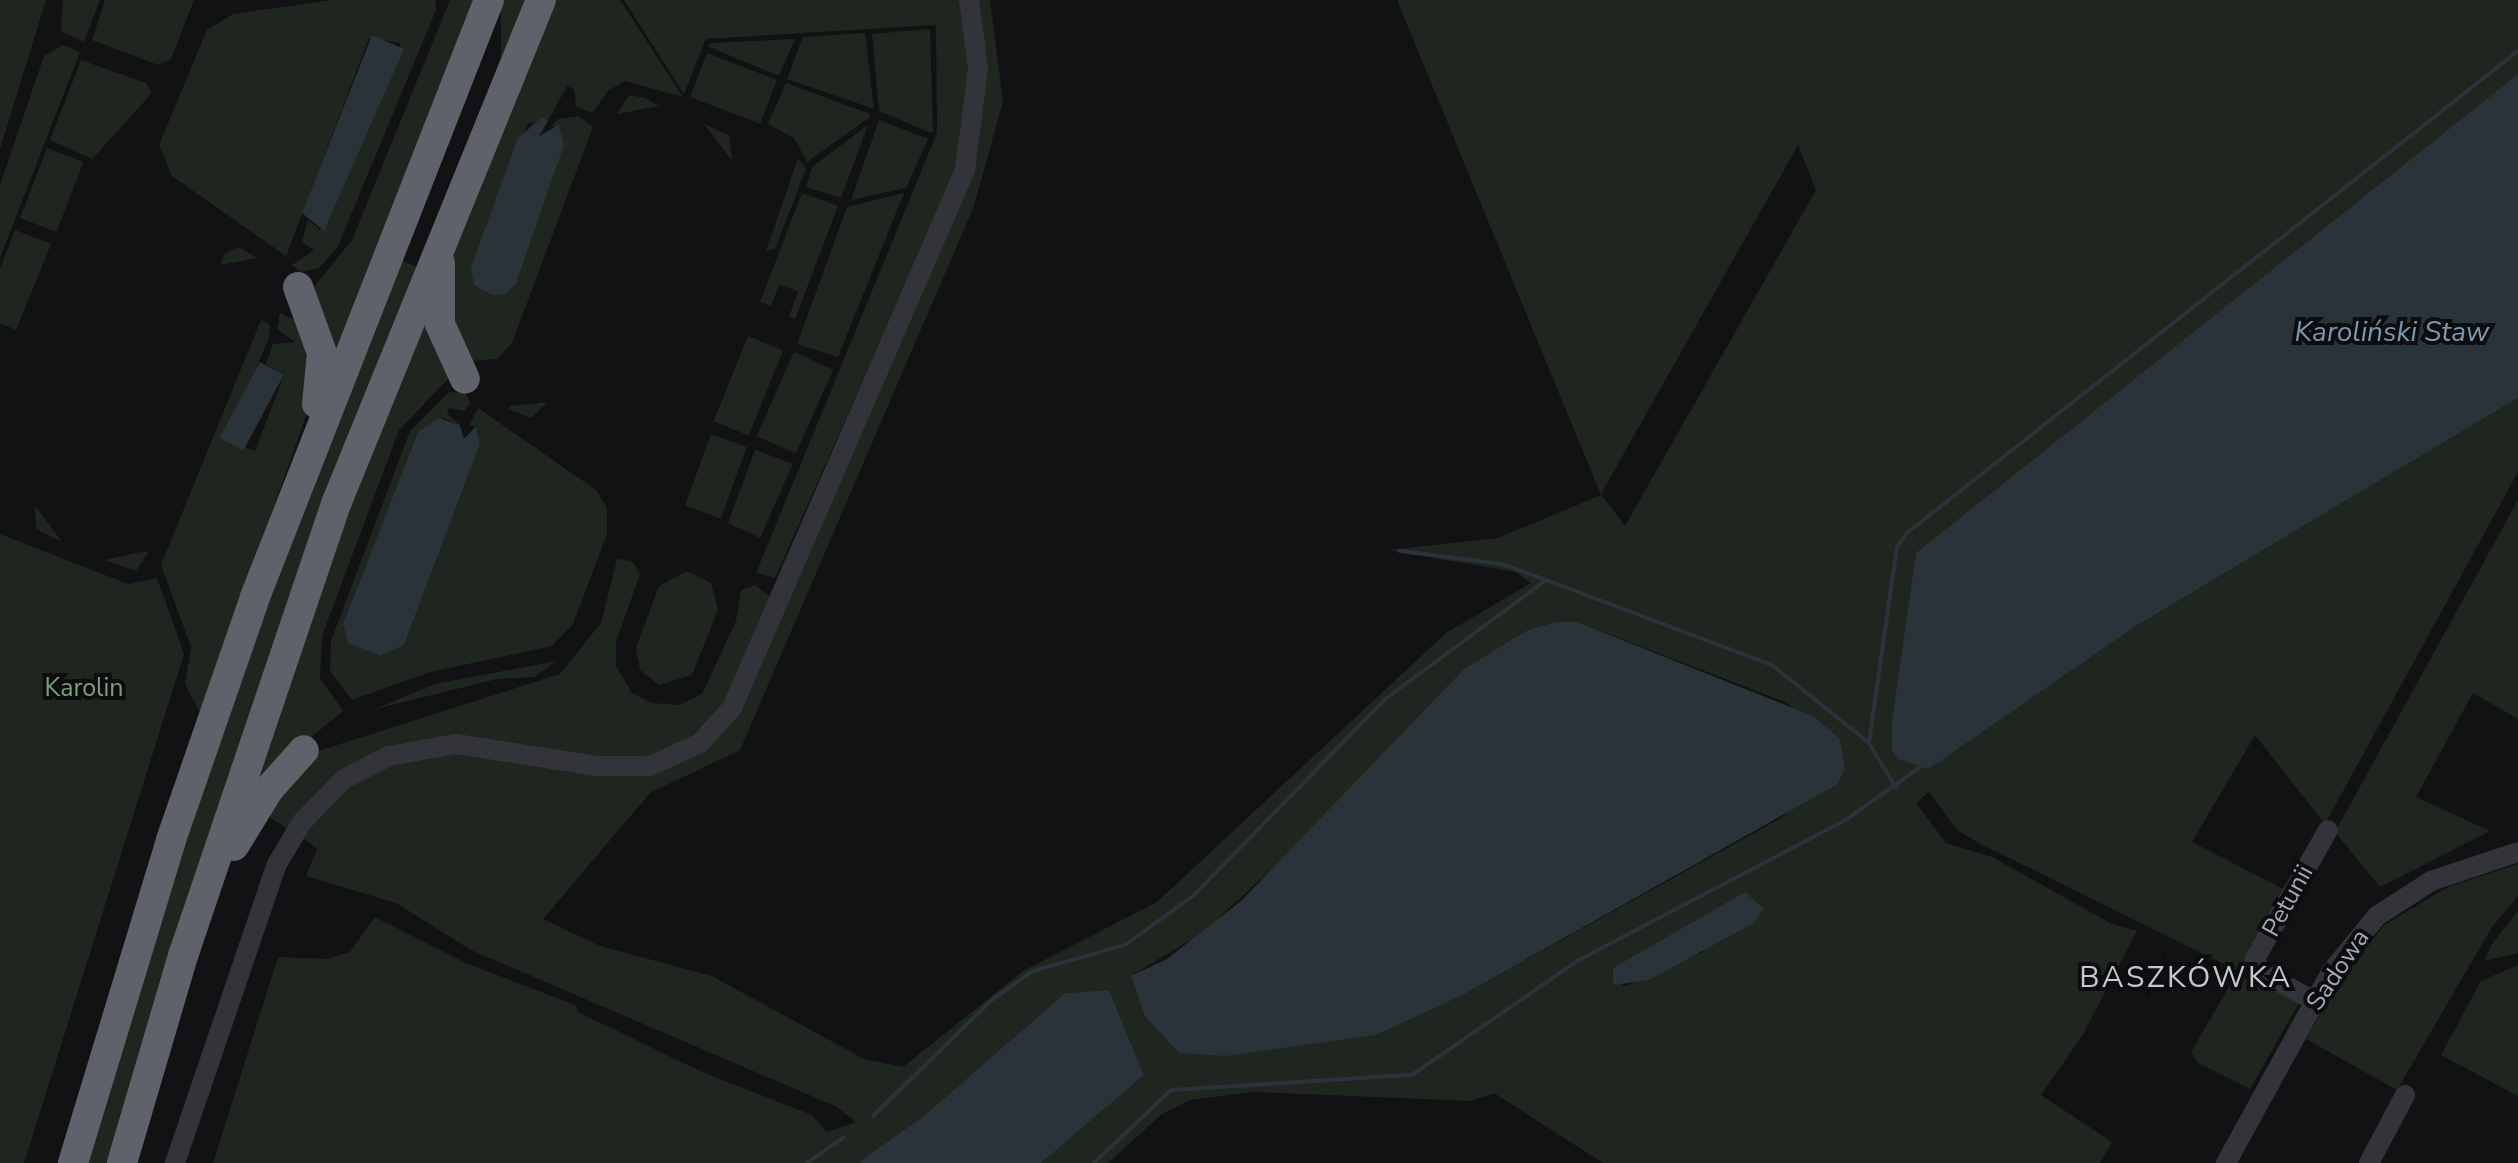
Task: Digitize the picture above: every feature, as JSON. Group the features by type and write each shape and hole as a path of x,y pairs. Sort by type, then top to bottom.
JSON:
{"highway":[{"path":"73,1163 171,840 298,485 490,0"},
{"path":"122,1163 184,953 336,504 462,184 541,0"},
{"path":"462,184 436,292 443,337 465,379"},
{"path":"298,287 320,340 323,370 298,485"},
{"path":"184,953 245,824 304,750"}],"street":[{"path":"175,1163 277,864 302,822 344,779 400,752 456,744 596,766 650,766 700,743 732,708 964,170 978,68 970,0"},
{"name":"Petunii","path":"2314,1001 2261,972 2255,960 2328,830"},
{"name":"Sadowa","path":"2226,1163 2314,1001 2351,944 2395,901 2431,881 2518,852"},
{"path":"2369,1163 2405,1095"}],"green space":[{"path":"0,0 46,0 0,149"},
{"path":"63,0 100,0 84,42 61,31"},
{"path":"105,0 194,0 171,59 158,65 92,40"},
{"path":"333,0 435,0 436,10 338,246 319,268 301,272 292,265 314,250 302,242 308,220 320,230 401,43 369,38 286,256 172,176 159,145 207,30 233,14"},
{"path":"450,0 477,0 331,364 314,287 352,240"},
{"path":"501,0 527,0 527,86 501,86"},
{"path":"553,0 620,0 683,97 625,81 608,91 592,113 576,106 574,89 567,86 548,121 528,123 492,209 562,137 552,125 558,119 578,116 593,127 512,343 497,359 472,361 464,357 445,294 457,236"},
{"path":"624,0 963,0 971,64 958,166 775,578 756,573 937,133 936,25 706,39 684,94"},
{"path":"976,0 990,0 1003,101 974,206 740,750 650,793 543,919 600,946 712,976 864,1059 903,1067 1023,971 1157,902 1446,633 1531,583 1515,572 1388,550 1498,538 1601,495 1397,0 2518,0 2518,74 1916,554 1892,750 1929,769 2136,626 2518,398 2518,472 2325,824 2255,735 2192,842 2287,891 2240,972 1979,843 1957,830 1929,792 1916,803 1946,843 1992,857 2112,924 2137,931 2082,1036 2041,1095 2112,1142 2100,1163 1603,1163 1494,1093 1471,1101 1255,1092 1190,1100 1162,1114 1108,1163 1041,1163 1144,1075 1109,990 1065,993 926,1114 858,1163 213,1163 278,957 328,959 350,952 375,917 466,963 575,1005 578,1012 702,1072 812,1115 827,1132 856,1122 837,1107 471,950 396,903 306,876 317,849 300,836 345,789 379,768 447,752 607,775 712,743 955,214","holes":["1798,145 1816,190 1625,526 1601,494","1555,622 1577,622 1785,702 1840,739 1845,768 1781,818 1461,996 1376,1035 1131,976 1205,931 1528,630","1705,951 1624,987 1612,969 1626,962"]},
{"path":"930,29 931,133 879,111 872,34"},
{"path":"865,33 874,109 787,79 803,37"},
{"path":"795,39 779,76 707,46 711,43"},
{"path":"63,45 80,52 0,258 0,185 44,56"},
{"path":"707,53 777,80 760,124 690,97"},
{"path":"81,60 146,83 152,93 92,159 50,140"},
{"path":"786,83 870,117 807,162 794,138 768,124"},
{"path":"629,95 645,98 659,106 617,114"},
{"path":"879,120 928,139 906,188 851,200"},
{"path":"704,124 729,135 732,158 730,158"},
{"path":"868,125 841,198 806,187 812,167"},
{"path":"47,148 83,162 57,232 20,218"},
{"path":"798,158 806,169 775,249 766,251"},
{"path":"802,193 838,206 795,319 789,317 798,291 779,285 771,306 760,302"},
{"path":"904,193 838,357 797,344 847,207"},
{"path":"15,230 51,244 16,330 0,323 0,269"},
{"path":"238,247 258,258 220,265 225,253"},
{"path":"395,258 417,267 109,1163 84,1163 244,663"},
{"path":"426,302 449,378 399,430 322,636 320,678 343,711 288,756 244,813 305,628"},
{"path":"280,313 307,327 308,410 201,714 185,684 191,647 161,565 261,320 270,325 269,337 227,441 255,451 284,375 266,364 273,344 295,342 277,329"},
{"path":"748,336 783,350 749,436 714,421"},
{"path":"794,352 833,369 796,454 757,436"},
{"path":"449,392 465,393 471,403 464,411 449,408 447,414 460,425 443,418 418,432 343,624 348,643 380,656 404,645 480,444 476,426 469,426 478,408 596,490 607,508 607,534 573,624 552,646 430,672 352,700 330,671 331,641 410,431"},
{"path":"548,402 531,418 508,409 510,406"},
{"path":"711,434 747,447 721,518 685,505"},
{"path":"755,450 793,464 760,538 728,523"},
{"path":"2518,500 2518,719 2473,693 2416,797 2490,831 2380,887 2335,832"},
{"path":"35,506 60,539 60,541 36,529"},
{"name":"Karolin","path":"0,534 128,584 157,578 184,654 24,1163 0,1163"},
{"path":"146,551 136,571 104,560"},
{"path":"617,559 632,561 640,574 616,642 616,666 632,693 651,703 679,705 702,694 736,621 741,590 755,585 770,596 727,702 703,731 646,759 396,746 288,829 260,811 315,752 560,674 601,623"},
{"path":"687,571 711,583 718,610 692,675 659,685 640,670 636,648 659,586"},
{"path":"557,661 534,677 497,679 375,709 435,684"},
{"path":"2518,864 2518,896 2492,927 2397,1090 2306,1039 2337,984 2384,925 2448,887"},
{"path":"2518,911 2518,953 2484,961 2492,944"},
{"path":"2518,965 2518,1096 2441,1055 2481,981"},
{"path":"2234,978 2265,979 2300,1001 2250,1089 2198,1063 2191,1052"}],"water":[{"path":"372,35 404,49 324,231 302,213"},
{"name":"Karoliński Staw","path":"2518,74 2518,398 2136,626 1929,769 1898,759 1892,750 1892,721 1916,553"},
{"path":"542,117 548,121 539,136 559,125 564,145 516,283 506,294 492,295 474,285 471,267 518,138"},
{"path":"260,362 284,375 243,451 220,438"},
{"path":"438,418 460,425 464,439 476,426 480,444 404,645 380,656 348,643 343,624 418,432"},
{"path":"1555,622 1577,622 1813,716 1840,739 1845,768 1838,784 1461,996 1376,1035 1226,1056 1179,1053 1145,1016 1131,976 1167,959 1241,901 1464,669 1528,630"},
{"path":"1745,892 1764,909 1754,923 1649,980 1613,985 1613,968"},
{"path":"1109,990 1144,1075 1041,1163 858,1163 926,1114 1065,993"}],"waterway":[{"path":"1869,743 1897,547 1907,533 2518,51"},
{"path":"1400,551 1502,564 1546,580"},
{"path":"873,1116 993,999 1033,971 1125,945 1193,896 1384,700 1546,580 1772,665 1869,743 1896,788"},
{"path":"1094,1163 1171,1090 1412,1075 1577,961 1847,819 1925,764"},
{"path":"807,1163 843,1138"}],"district":[{"name":"BASZKÓWKA","path":"2186,978"}]}
